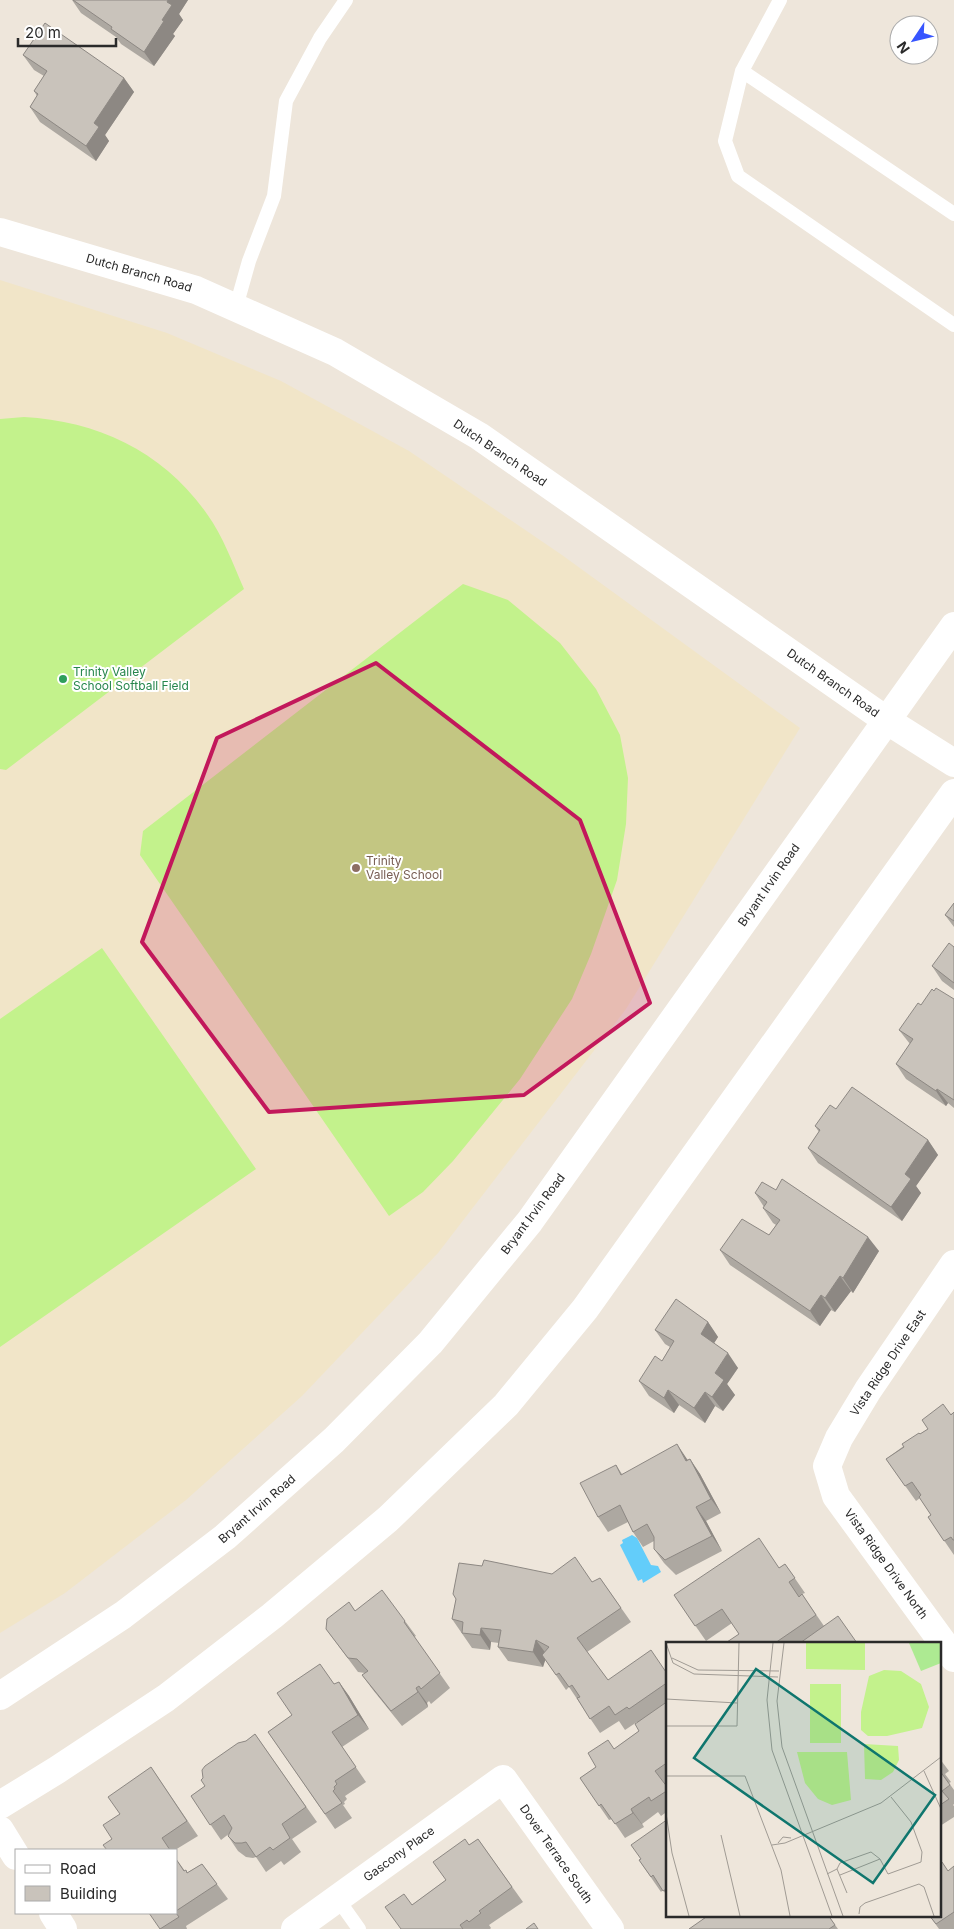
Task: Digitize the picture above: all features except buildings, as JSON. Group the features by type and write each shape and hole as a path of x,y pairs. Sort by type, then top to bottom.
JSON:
{"main road":[{"name":"Dutch Branch Road","path":"0,232 196,290 335,352 479,436 886,720 954,763"},
{"name":"Bryant Irvin Road","path":"0,1696 123,1615 225,1537 334,1440 430,1343 530,1221 954,626"},
{"path":"0,1805 166,1698 272,1616 388,1520 506,1405 585,1309 954,793"},
{"name":"Vista Ridge Drive East","path":"827,1466 839,1438 868,1390 954,1264"},
{"name":"Vista Ridge Drive North","path":"827,1466 836,1496 954,1658"},
{"name":"Gascony Place","path":"295,1929 503,1779"},
{"name":"Dover Terrace South","path":"503,1779 610,1929"},
{"path":"0,1830 15,1854"},
{"path":"53,1914 63,1929"}],"lane":[{"path":"236,307 249,261 274,196 286,100 320,38 346,0"},
{"path":"780,0 742,71 725,141 738,176 954,325"},
{"path":"742,71 954,214"},
{"path":"337,1898 359,1929"}],"highlighted area":[{"path":"376,663 580,820 650,1003 524,1095 269,1112 142,942 217,738"}],"shaded area":[{"name":"Trinity Valley School","path":"0,280 167,333 281,381 409,451 562,555 800,728 626,1009 438,1253 302,1396 186,1500 65,1593 0,1633"}],"green space":[{"name":"Trinity Valley School Softball Field","path":"24,417 78,425 103,433 150,457 171,473 190,492 213,523 244,589 6,770 0,769 0,419"},
{"path":"463,584 508,600 560,643 596,689 620,735 628,778 626,824 617,880 591,954 572,999 520,1079 453,1161 423,1192 389,1216 140,855 143,831"},
{"path":"102,948 256,1169 0,1347 0,1019"}],"water":[{"path":"632,1535 637,1538 651,1565 658,1566 661,1572 643,1583 642,1579 638,1581 620,1545 623,1543 622,1540"}],"place":[{"name":"Trinity Valley School Softball Field","path":"63,679"},
{"name":"Trinity Valley School","path":"356,868"}]}
